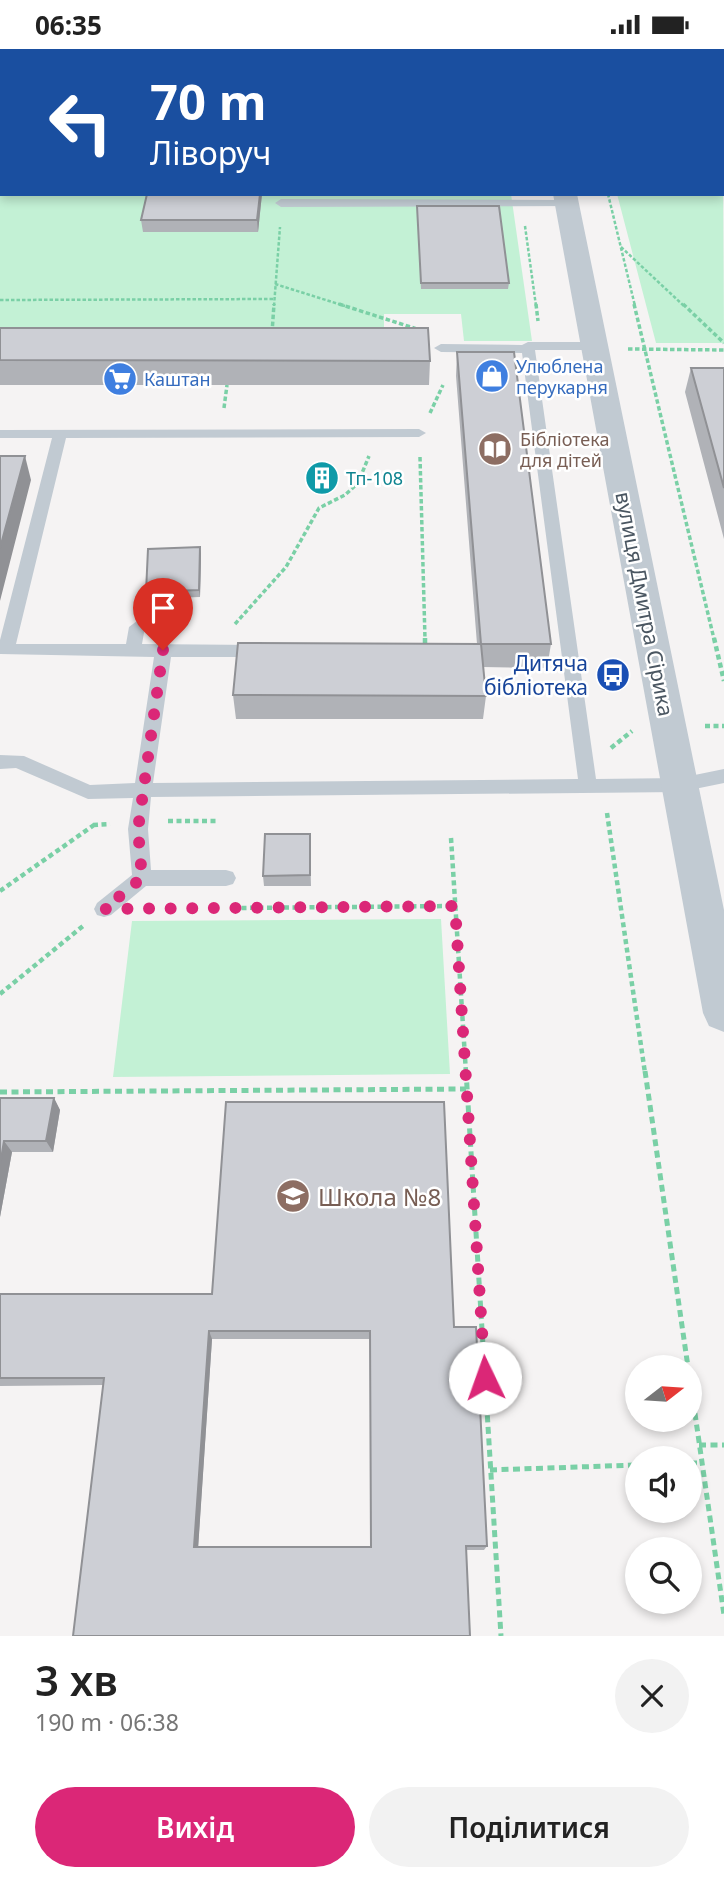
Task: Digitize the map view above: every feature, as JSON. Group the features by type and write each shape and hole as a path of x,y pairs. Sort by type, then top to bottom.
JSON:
{"street":[{"name":"вулиця Дмитра Сірика","path":"566,199 724,1013"}],"lane":[{"path":"281,203 522,204 566,199"},
{"path":"535,347 596,786"},
{"path":"442,348 595,348"},
{"path":"0,433 419,433"},
{"path":"60,433 6,650 277,651"},
{"path":"133,650 137,627"},
{"path":"142,878 138,829 163,650"},
{"path":"0,762 18,761 88,792 680,785 724,776"},
{"path":"104,909 142,878 226,878"}],"path":[{"path":"608,196 724,681"},
{"path":"272,336 281,203"},
{"path":"522,204 535,347"},
{"path":"620,246 724,343"},
{"path":"275,284 439,336 442,348"},
{"path":"0,300 274,299"},
{"path":"595,348 724,350"},
{"path":"433,407 443,385"},
{"path":"209,651 231,630 246,607 279,577 296,555 319,507 343,498 359,485 370,453 419,433 425,651"},
{"path":"596,786 686,1355"},
{"path":"0,891 143,790"},
{"path":"450,838 501,1636"},
{"path":"225,908 455,906"},
{"path":"0,994 104,909"},
{"path":"0,1092 467,1089"},
{"path":"697,1432 699,1445 724,1445"},
{"path":"702,1463 724,1615"},
{"path":"490,1471 625,1465"}],"green space":[{"path":"0,196 511,196 532,341 464,341 461,314 384,314 384,344 0,341"},
{"path":"618,196 723,196 724,343 656,343"},
{"path":"441,919 450,1074 113,1077 132,921"}],"building":[{"path":"147,196 260,196 257,220 141,220"},
{"path":"417,206 499,206 509,283 421,283"},
{"path":"0,328 428,328 430,361 0,360"},
{"path":"457,352 514,352 551,644 481,644"},
{"path":"691,368 724,368 724,488"},
{"path":"0,456 25,456 0,548"},
{"path":"200,547 199,590 146,592 148,549"},
{"path":"238,643 481,644 486,696 233,695"},
{"path":"265,834 310,834 310,875 263,876"},
{"path":"0,1098 54,1098 46,1141 4,1141 0,1165"},
{"path":"226,1102 444,1102 454,1327 476,1327 487,1546 466,1546 470,1636 73,1636 104,1378 0,1378 0,1294 212,1294","holes":["209,1331 370,1331 371,1547 194,1547"]}],"place":[{"name":"Улюблена перукарня","path":"492,376"},
{"name":"Каштан","path":"120,379"},
{"name":"Бібліотека для дітей","path":"495,449"},
{"name":"Тп-108","path":"322,478"},
{"name":"Дитяча бібліотека","path":"613,675"},
{"name":"Школа №8","path":"293,1196"}],"route":[{"path":"163,650 138,829 142,878 104,909 455,906 485,1378"}]}
